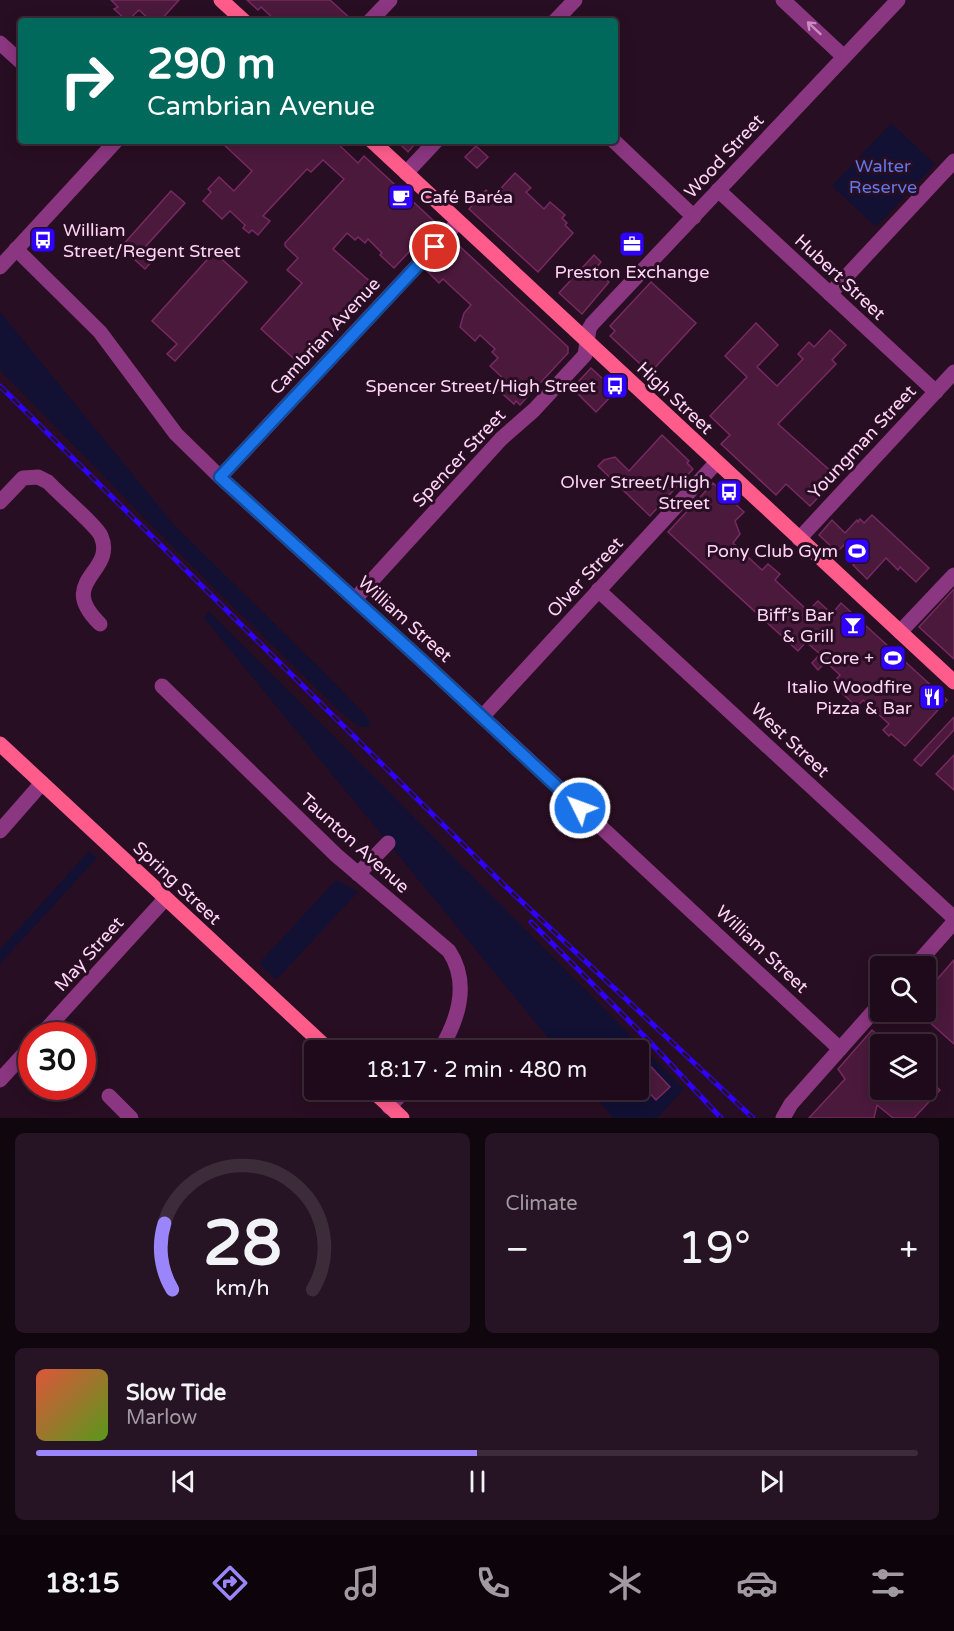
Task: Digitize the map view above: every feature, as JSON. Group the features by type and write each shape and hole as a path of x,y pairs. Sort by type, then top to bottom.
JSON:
{"main road":[{"path":"221,0 236,18"},
{"name":"High Street","path":"375,144 954,682"},
{"name":"Spring Street","path":"0,744 318,1040"},
{"path":"382,1100 402,1118"}],"street":[{"path":"373,18 390,0"},
{"path":"558,18 575,0"},
{"path":"783,0 844,57"},
{"name":"Wood Street","path":"588,343 588,329 592,324 898,0"},
{"path":"0,43 18,59"},
{"path":"0,267 113,144"},
{"path":"406,173 433,144"},
{"path":"617,144 694,216"},
{"path":"830,294 954,162"},
{"name":"Hubert Street","path":"718,190 936,392"},
{"name":"Cambrian Avenue","path":"220,477 458,222"},
{"name":"William Street","path":"16,249 100,332 176,434 220,477 355,599 840,1049"},
{"name":"Spencer Street","path":"355,599 501,439 534,410 585,355 588,343"},
{"name":"Youngman Street","path":"799,539 954,372"},
{"name":"Olver Street","path":"482,717 716,463"},
{"path":"0,502 23,478 38,477 48,482 101,535 104,548 100,562 84,589 82,600 87,612 100,624"},
{"path":"900,632 954,575"},
{"name":"West Street","path":"598,590 954,920"},
{"name":"Taunton Avenue","path":"162,686 319,839 449,951 456,962 460,1005 456,1020 445,1040"},
{"path":"0,831 42,783"},
{"path":"358,874 388,843"},
{"name":"May Street","path":"53,1022 165,899"},
{"path":"923,956 954,920"},
{"path":"783,1118 791,1104 870,1015"},
{"path":"0,1080 18,1060"},
{"path":"109,1096 131,1118"},
{"path":"389,1107 396,1100"}],"green space":[{"name":"Walter Reserve","path":"891,123 935,164 876,227 832,186"},
{"path":"0,312 174,525 332,680 369,719 370,726 359,727 338,710 165,539 0,370"},
{"path":"209,611 635,1040 550,1040 204,618"},
{"path":"89,851 97,858 0,964 0,949"},
{"path":"336,880 358,892 276,980 259,963"},
{"path":"649,1054 684,1089 659,1116 660,1118 613,1118 599,1100 649,1100"}],"building":[{"path":"111,0 179,0 163,18 148,18 139,10 130,18 124,18 114,9 118,7"},
{"path":"247,0 330,0 350,18 273,18 261,7 258,10"},
{"path":"223,144 338,144 358,163 364,156 436,223 394,268 368,239 365,243 358,237 355,240 347,233 333,249 374,285 302,366 261,329 302,283 287,270 298,258 285,246 285,243 344,179 323,160 311,172 307,169 263,216 270,221 258,235 252,230 249,233 243,228 245,225 230,211 222,219 203,201 211,192 208,189 219,177 234,191 252,171"},
{"path":"400,144 414,145 408,152"},
{"path":"476,146 488,157 477,168 465,157"},
{"path":"515,173 531,188 526,192 544,209 550,202 565,215 562,218 567,223 565,225 573,233 538,272 469,209 486,190 493,197"},
{"path":"171,191 185,203 146,246 157,256 145,269 121,247"},
{"path":"454,241 568,347 568,353 520,405 516,401 514,404 497,389 505,380 490,366 498,358 492,352 495,349 480,335 475,341 460,327 464,313 471,305 443,279 439,283 427,271"},
{"path":"214,252 247,282 175,361 167,354 177,344 152,321"},
{"path":"594,255 601,262 595,269 609,282 582,314 559,293"},
{"path":"651,282 696,323 650,373 610,336 615,331 610,326"},
{"path":"756,323 778,345 757,367 777,386 803,359 798,354 809,342 814,347 830,330 846,345 832,360 836,364 778,424 834,474 825,484 828,487 810,506 786,484 776,495 721,444 730,435 710,416 747,377 725,356"},
{"path":"591,368 616,391 596,412 575,391 580,386 577,383"},
{"path":"662,435 689,461 687,463 693,469 650,516 598,466 604,460 615,457 629,471"},
{"path":"713,483 744,512 735,521 740,534 733,543 762,570 768,564 780,574 775,580 808,611 818,601 832,614 841,603 947,700 905,746 883,730 889,724 863,700 857,707 832,684 840,675 826,662 818,670 812,663 820,654 806,642 798,651 668,532"},
{"path":"872,515 929,568 916,582 900,567 898,570 886,558 867,579 853,565 861,556 846,543 837,552 819,535 832,520 845,533 857,520 858,522 860,519 864,523"},
{"path":"954,589 954,659 919,627"},
{"path":"954,717 954,730 921,766 914,760"},
{"path":"954,755 954,790 936,774"},
{"path":"954,960 954,1044 929,1022 936,1022 936,981"},
{"path":"872,1030 877,1034 870,1034 870,1100 931,1100 914,1118 893,1118 877,1105 874,1118 809,1118 845,1079 838,1069"},
{"path":"649,1065 670,1087 656,1100 649,1093"}],"railway":[{"path":"0,386 504,885 753,1118"},
{"path":"531,922 648,1040 721,1118"}],"place":[{"name":"Café Baréa","path":"401,197"},
{"name":"William Street/Regent Street","path":"43,240"},
{"name":"Preston Exchange","path":"632,244"},
{"name":"Spencer Street/High Street","path":"615,386"},
{"name":"Olver Street/High Street","path":"729,492"},
{"name":"Pony Club Gym","path":"857,551"},
{"name":"Biff’s Bar & Grill","path":"853,625"},
{"name":"Core +","path":"893,658"},
{"name":"Italio Woodfire Pizza & Bar","path":"932,697"}],"route":[{"path":"435,247 220,477 580,808"}]}
